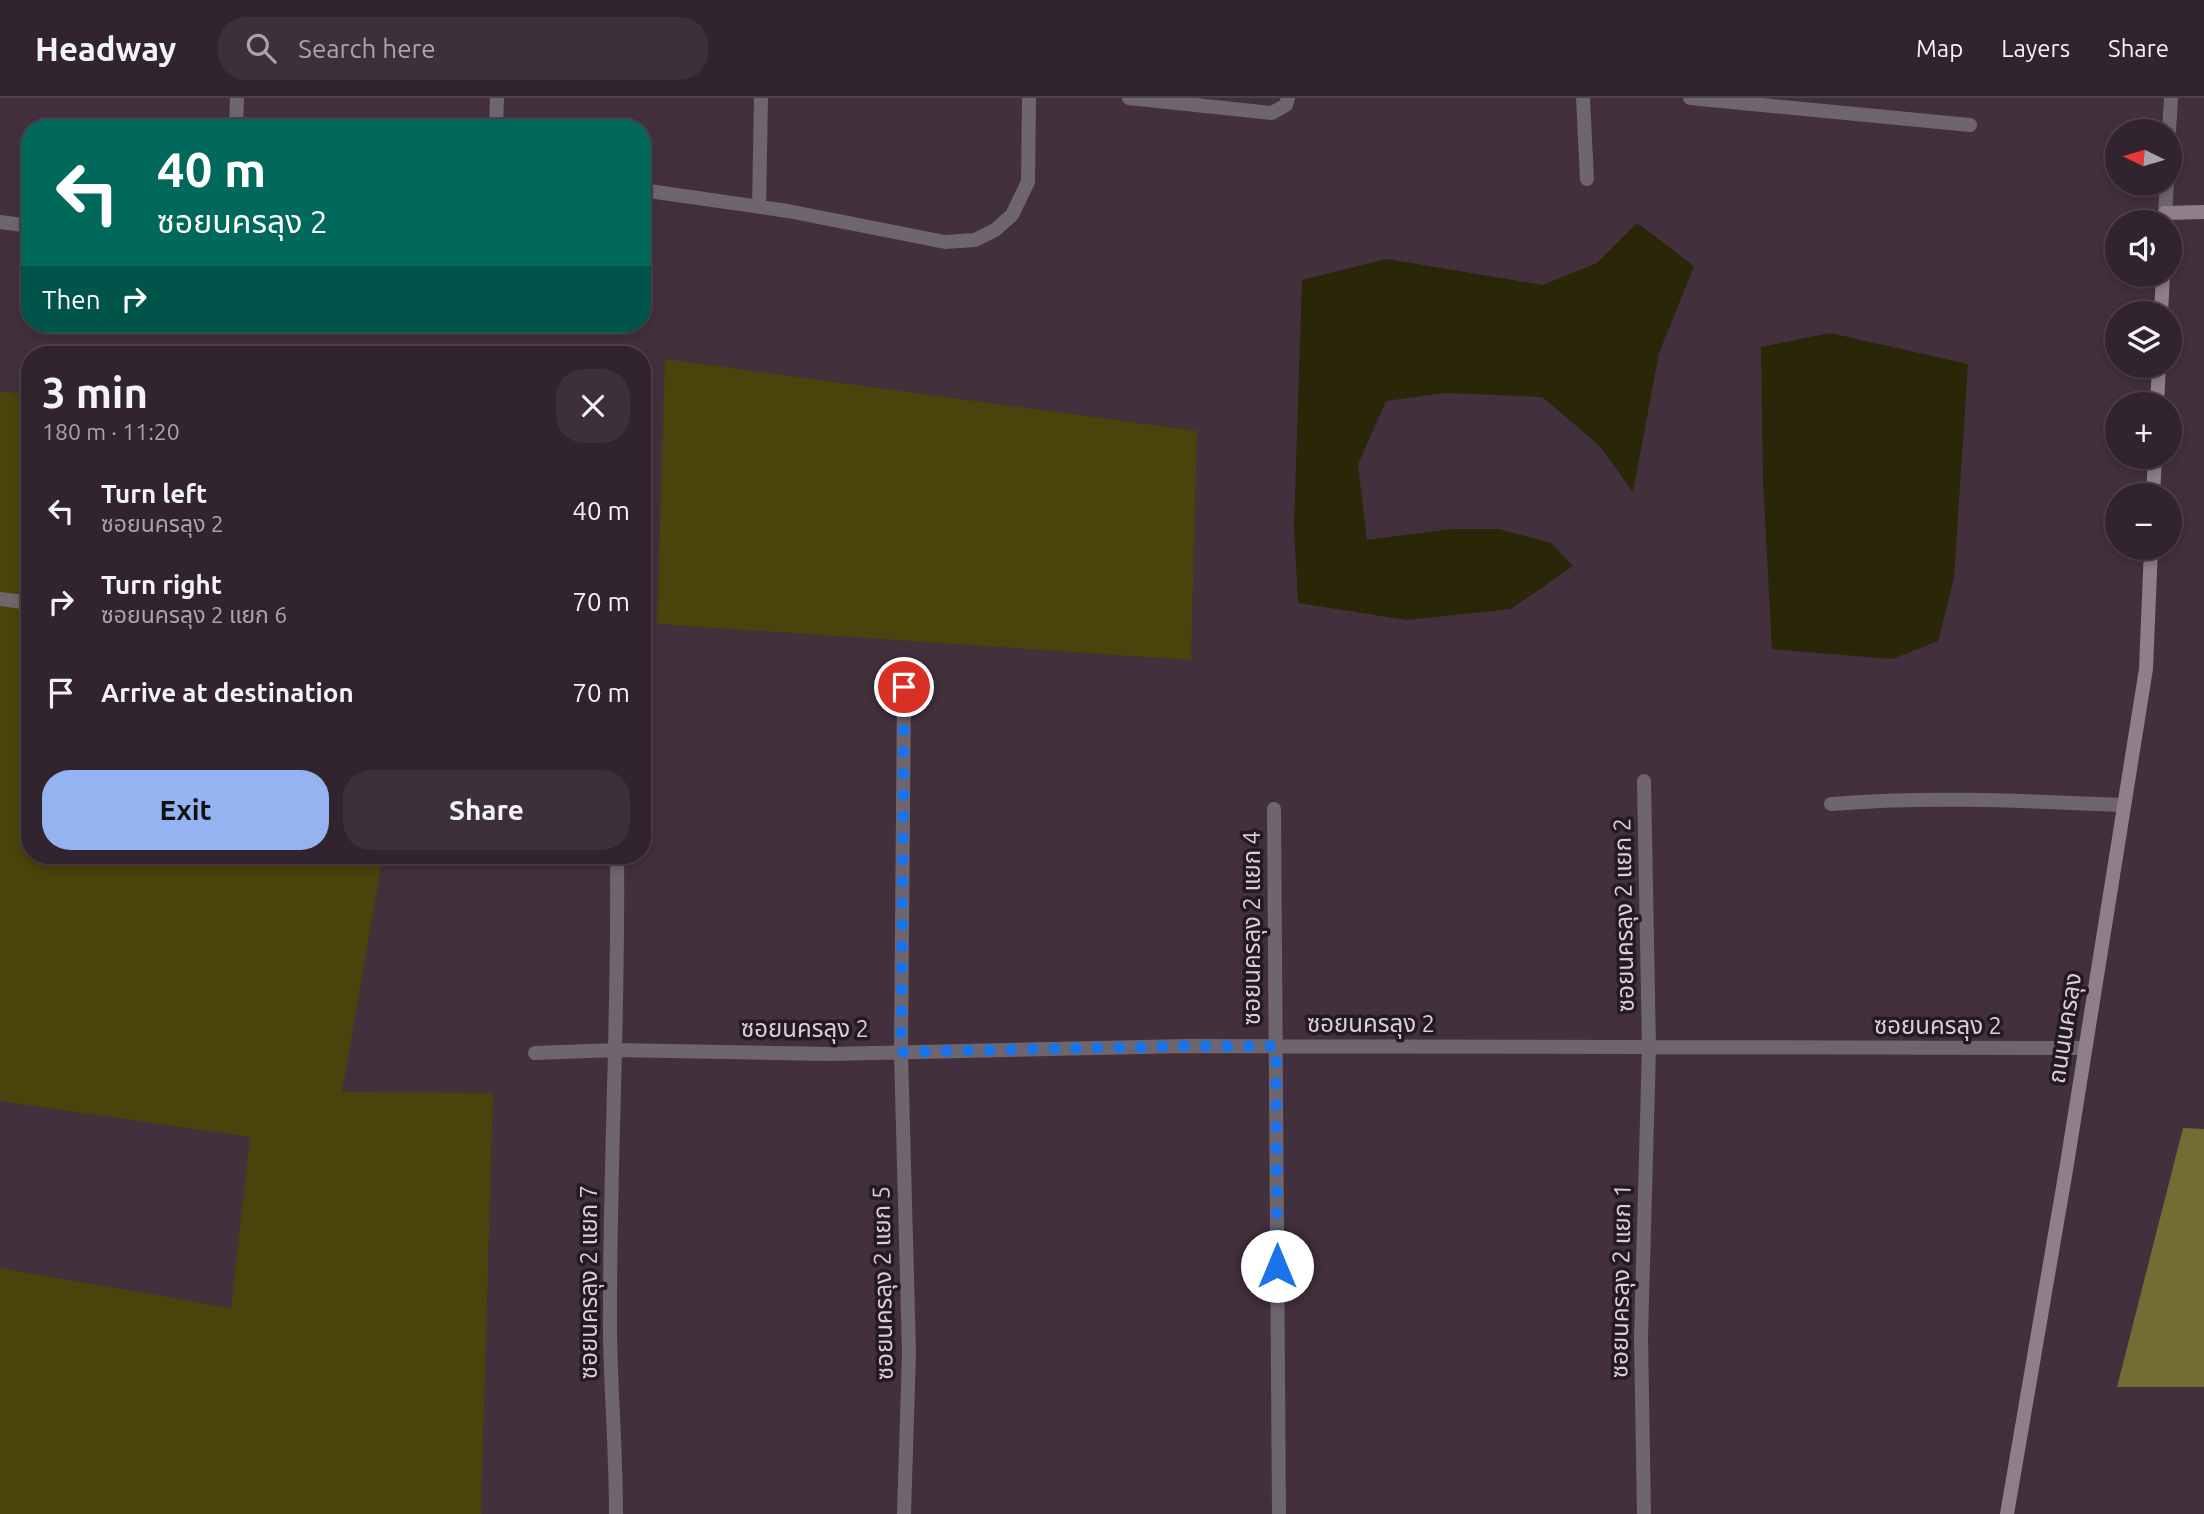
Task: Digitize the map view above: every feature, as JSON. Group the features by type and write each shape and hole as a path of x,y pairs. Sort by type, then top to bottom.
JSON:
{"street":[{"path":"236,119 237,98"},
{"path":"496,119 497,98"},
{"path":"759,207 761,98"},
{"path":"651,191 759,207 945,242 975,240 995,230 1012,215 1028,182 1029,98"},
{"path":"1129,98 1272,113 1286,105 1289,98"},
{"path":"1583,98 1587,179"},
{"path":"1690,98 1969,125"},
{"path":"2170,119 2171,98"},
{"path":"2182,215 2204,212"},
{"path":"0,222 21,225"},
{"name":"ถนนนครลุง","path":"2007,1514 2146,669 2151,560"},
{"path":"0,599 21,602"},
{"name":"ซอยนครลุง 2 แยก 5","path":"904,687 901,1052 909,1353 904,1514"},
{"name":"ซอยนครลุง 2 แยก 2","path":"1644,781 1649,1048"},
{"path":"1831,804 1872,800 1984,800 2124,805"},
{"name":"ซอยนครลุง 2 แยก 4","path":"1274,809 1279,1514"},
{"name":"ซอยนครลุง 2 แยก 7","path":"616,1514 610,1334 618,944 617,864"},
{"name":"ซอยนครลุง 2","path":"535,1053 615,1050 829,1054 1186,1046 2085,1048"},
{"name":"ซอยนครลุง 2 แยก 1","path":"1644,1514 1641,1337 1649,1048"}],"shaded area":[{"path":"1637,223 1694,266 1659,353 1633,492 1600,446 1542,397 1445,393 1386,401 1358,464 1367,540 1452,529 1499,529 1551,543 1573,566 1511,609 1407,620 1298,603 1294,526 1302,280 1387,259 1543,285 1597,263"},
{"path":"1830,333 1968,364 1954,578 1938,641 1892,659 1772,649 1763,480 1761,347"},
{"path":"665,359 1197,431 1191,660 657,624"},
{"path":"0,391 21,394 21,864 382,864 342,1092 493,1093 481,1514 0,1514 0,1268 231,1308 250,1137 0,1101"},
{"path":"2183,1128 2204,1129 2204,1387 2117,1387"}],"route":[{"path":"904,687 901,1052 1276,1046 1277,1266"}]}
